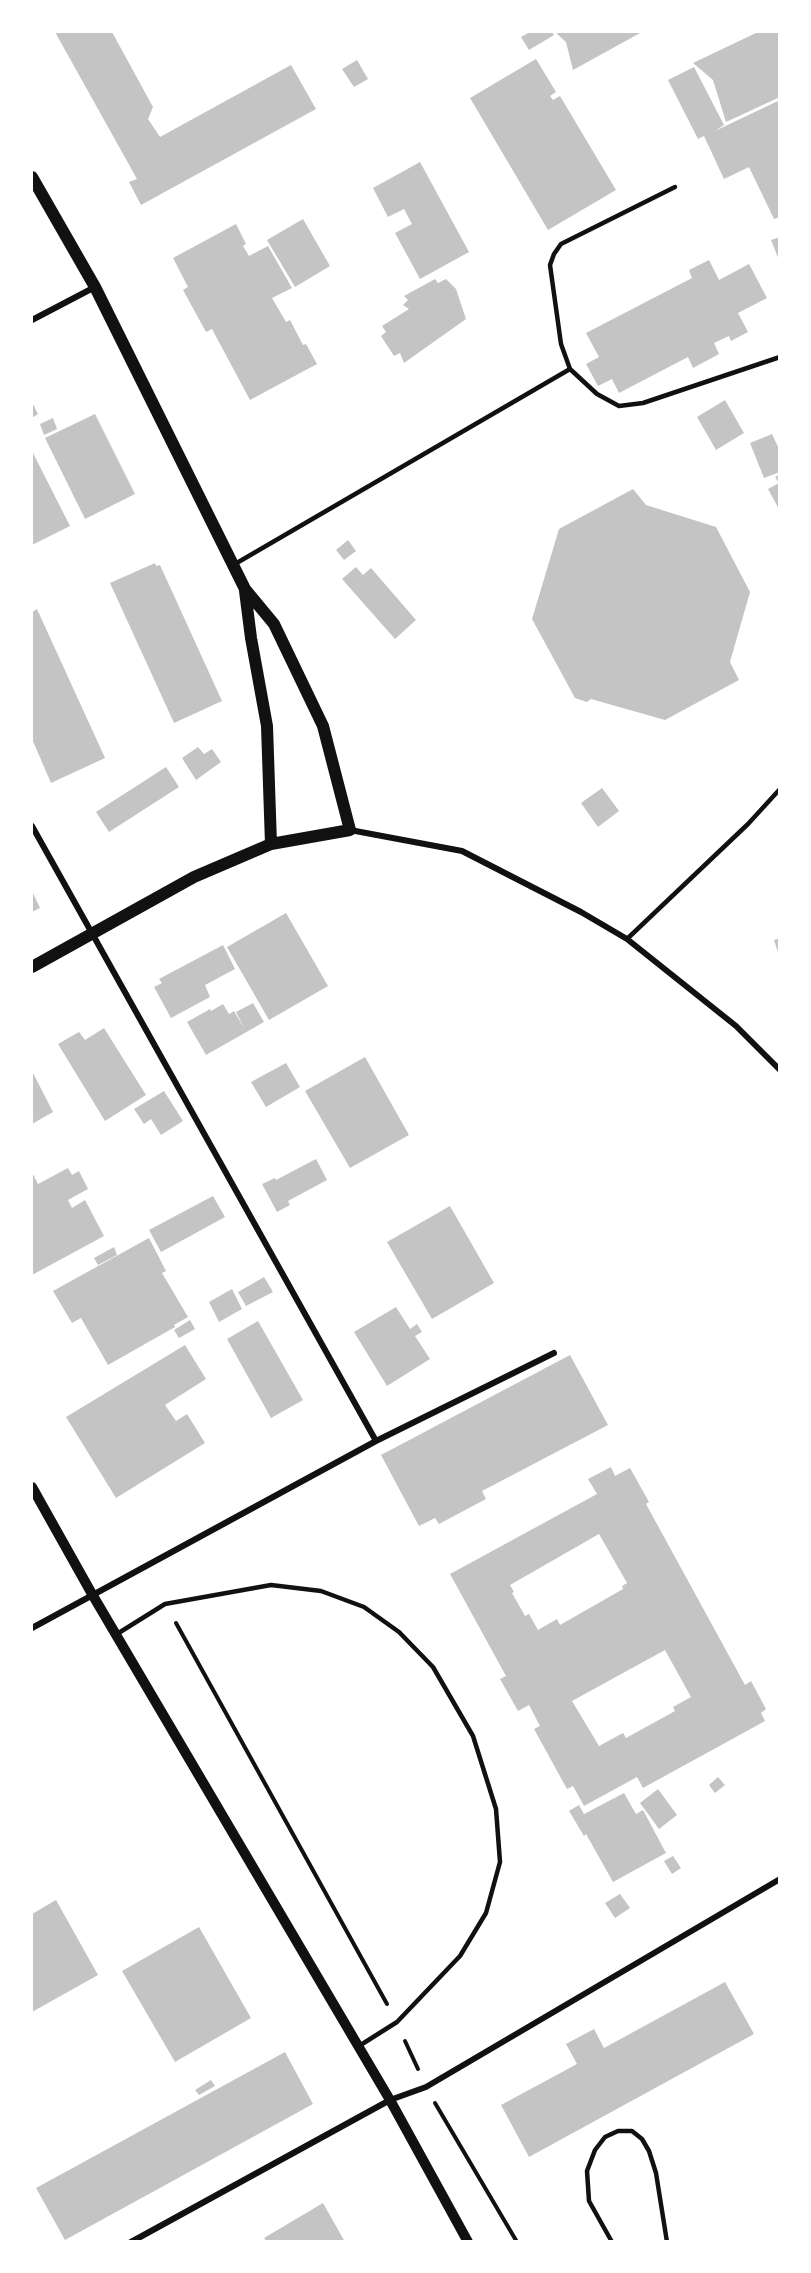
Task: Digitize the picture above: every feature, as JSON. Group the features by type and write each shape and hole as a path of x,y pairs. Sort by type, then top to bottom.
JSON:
{"main road":[{"path":"32,177 95,287 245,589 274,624 322,726 350,830 271,844 194,877 32,967"},
{"path":"245,589 251,638 267,726 271,844"}],"street":[{"path":"32,320 95,287"},
{"path":"32,826 376,1441"},
{"path":"350,830 462,851 581,912 627,939 736,1026 780,1070"},
{"path":"32,1628 376,1441 554,1353"},
{"path":"32,1487 92,1594 359,2046 468,2241"},
{"path":"131,2241 390,2100 426,2087 780,1879"}],"lane":[{"path":"675,187 561,244 554,254 550,265 553,288 561,344 570,369 597,394 619,406 643,403 780,357"},
{"path":"233,566 570,369"},
{"path":"627,939 748,824 780,789"},
{"path":"116,1635 165,1604 271,1585 321,1591 364,1607 399,1632 433,1667 473,1736 496,1809 500,1862 486,1913 460,1956 397,2022 359,2046"},
{"path":"612,2241 589,2201 587,2171 595,2150 604,2138 618,2132 632,2131 642,2139 649,2151 656,2173 667,2241"}],"path":[{"path":"165,1604 397,2022 426,2087 517,2241"}],"building":[{"path":"55,32 112,32 153,107 148,119 160,137 291,65 316,109 141,205 129,182 137,179"},
{"path":"530,32 552,32 554,35 529,50 521,37"},
{"path":"555,32 642,32 573,70 566,42"},
{"path":"758,32 780,32 780,97 726,122 713,80 693,63"},
{"path":"536,59 556,92 550,96 553,100 560,96 616,190 548,230 470,98"},
{"path":"357,60 368,79 354,87 342,69"},
{"path":"694,67 724,125 715,131 780,100 780,217 774,219 749,167 724,179 704,136 698,139 668,80"},
{"path":"420,162 469,252 420,279 395,233 412,224 404,209 388,217 373,188"},
{"path":"303,219 330,266 295,287 267,240"},
{"path":"236,224 249,256 268,246 292,288 272,298 286,322 290,320 303,345 306,344 317,364 250,400 212,329 206,332 183,290 188,287 173,258"},
{"path":"780,237 780,260 779,260 771,240"},
{"path":"709,260 719,280 749,264 767,298 738,313 748,332 731,341 729,336 714,343 719,354 693,368 688,357 619,393 612,379 598,386 586,364 599,357 586,333 692,278 689,270"},
{"path":"435,279 438,283 446,279 456,289 466,319 404,363 400,353 394,356 381,336 386,332 382,326 409,309 403,305 408,300 404,296"},
{"path":"725,400 744,433 716,450 697,417"},
{"path":"32,402 38,414 32,418"},
{"path":"95,414 135,494 85,519 45,438"},
{"path":"53,418 57,429 44,435 40,424"},
{"path":"772,434 780,451 780,472 764,478 750,443"},
{"path":"32,451 70,526 32,545"},
{"path":"780,474 780,511 768,489 779,483 775,477"},
{"path":"633,489 646,505 716,527 750,592 730,662 739,680 665,720 591,699 587,702 575,698 532,619 559,529"},
{"path":"348,540 356,551 344,560 336,550"},
{"path":"155,563 156,566 160,565 222,701 174,723 110,583"},
{"path":"356,567 363,575 371,568 416,620 395,639 342,579"},
{"path":"37,609 105,758 51,783 32,739 32,612"},
{"path":"198,747 204,754 212,749 221,762 196,780 182,758"},
{"path":"166,767 179,787 109,832 96,812"},
{"path":"602,788 619,811 598,827 581,803"},
{"path":"32,891 40,908 32,912"},
{"path":"286,913 328,986 269,1020 227,947"},
{"path":"780,938 780,955 779,955 774,940"},
{"path":"223,945 235,969 205,985 210,997 171,1018 154,987 162,983 159,979"},
{"path":"253,1003 264,1022 206,1055 187,1022 223,1004 229,1014 234,1011 244,1028 236,1012"},
{"path":"104,1028 146,1095 105,1121 58,1044 79,1032 85,1040"},
{"path":"365,1057 409,1135 350,1168 305,1091"},
{"path":"286,1063 300,1087 266,1107 251,1082"},
{"path":"32,1071 53,1112 32,1124"},
{"path":"164,1091 183,1121 161,1135 151,1119 144,1124 134,1109"},
{"path":"316,1159 327,1180 288,1201 290,1205 277,1212 262,1184 275,1178 276,1180"},
{"path":"68,1168 72,1175 79,1171 88,1189 68,1200 72,1208 85,1200 104,1236 32,1275 32,1172 38,1184"},
{"path":"213,1196 225,1217 161,1252 149,1230"},
{"path":"450,1206 494,1283 432,1319 387,1242"},
{"path":"149,1238 166,1271 162,1273 188,1317 174,1325 175,1327 108,1365 81,1318 72,1323 53,1291"},
{"path":"114,1247 117,1255 98,1265 94,1258"},
{"path":"264,1277 273,1292 246,1306 238,1292"},
{"path":"232,1289 242,1309 219,1322 209,1302"},
{"path":"396,1307 410,1329 417,1324 422,1332 415,1336 430,1359 387,1386 354,1332"},
{"path":"190,1320 195,1329 179,1338 174,1330"},
{"path":"258,1321 303,1400 271,1418 227,1339"},
{"path":"185,1345 206,1379 165,1405 176,1421 187,1414 205,1443 116,1498 66,1417"},
{"path":"570,1355 608,1425 482,1491 486,1499 439,1524 435,1518 419,1526 381,1455"},
{"path":"611,1467 615,1476 630,1468 649,1502 646,1504 745,1685 751,1681 766,1709 761,1713 765,1721 643,1788 637,1777 584,1806 573,1786 567,1789 534,1729 540,1726 529,1705 518,1711 500,1679 506,1676 450,1574 597,1494 588,1479","holes":["599,1534 627,1583 622,1586 623,1589 560,1625 557,1619 538,1630 529,1614 525,1616 510,1585","665,1650 691,1697 673,1707 675,1711 626,1738 623,1733 599,1746 572,1701"]},
{"path":"718,1777 725,1785 715,1793 709,1785"},
{"path":"658,1789 677,1815 659,1829 640,1803"},
{"path":"624,1793 636,1814 643,1810 666,1853 613,1882 586,1834 584,1836 569,1811 579,1805 584,1814"},
{"path":"673,1856 681,1868 672,1874 664,1861"},
{"path":"620,1894 630,1908 615,1918 605,1903"},
{"path":"56,1900 98,1975 32,2012 32,1914"},
{"path":"199,1927 251,2018 175,2062 122,1971"},
{"path":"725,1982 754,2034 529,2157 501,2105 577,2064 566,2044 594,2029 604,2048"},
{"path":"285,2052 313,2104 65,2240 36,2188"},
{"path":"211,2080 215,2086 199,2095 195,2090"},
{"path":"323,2203 345,2242 267,2242 264,2238"}]}
